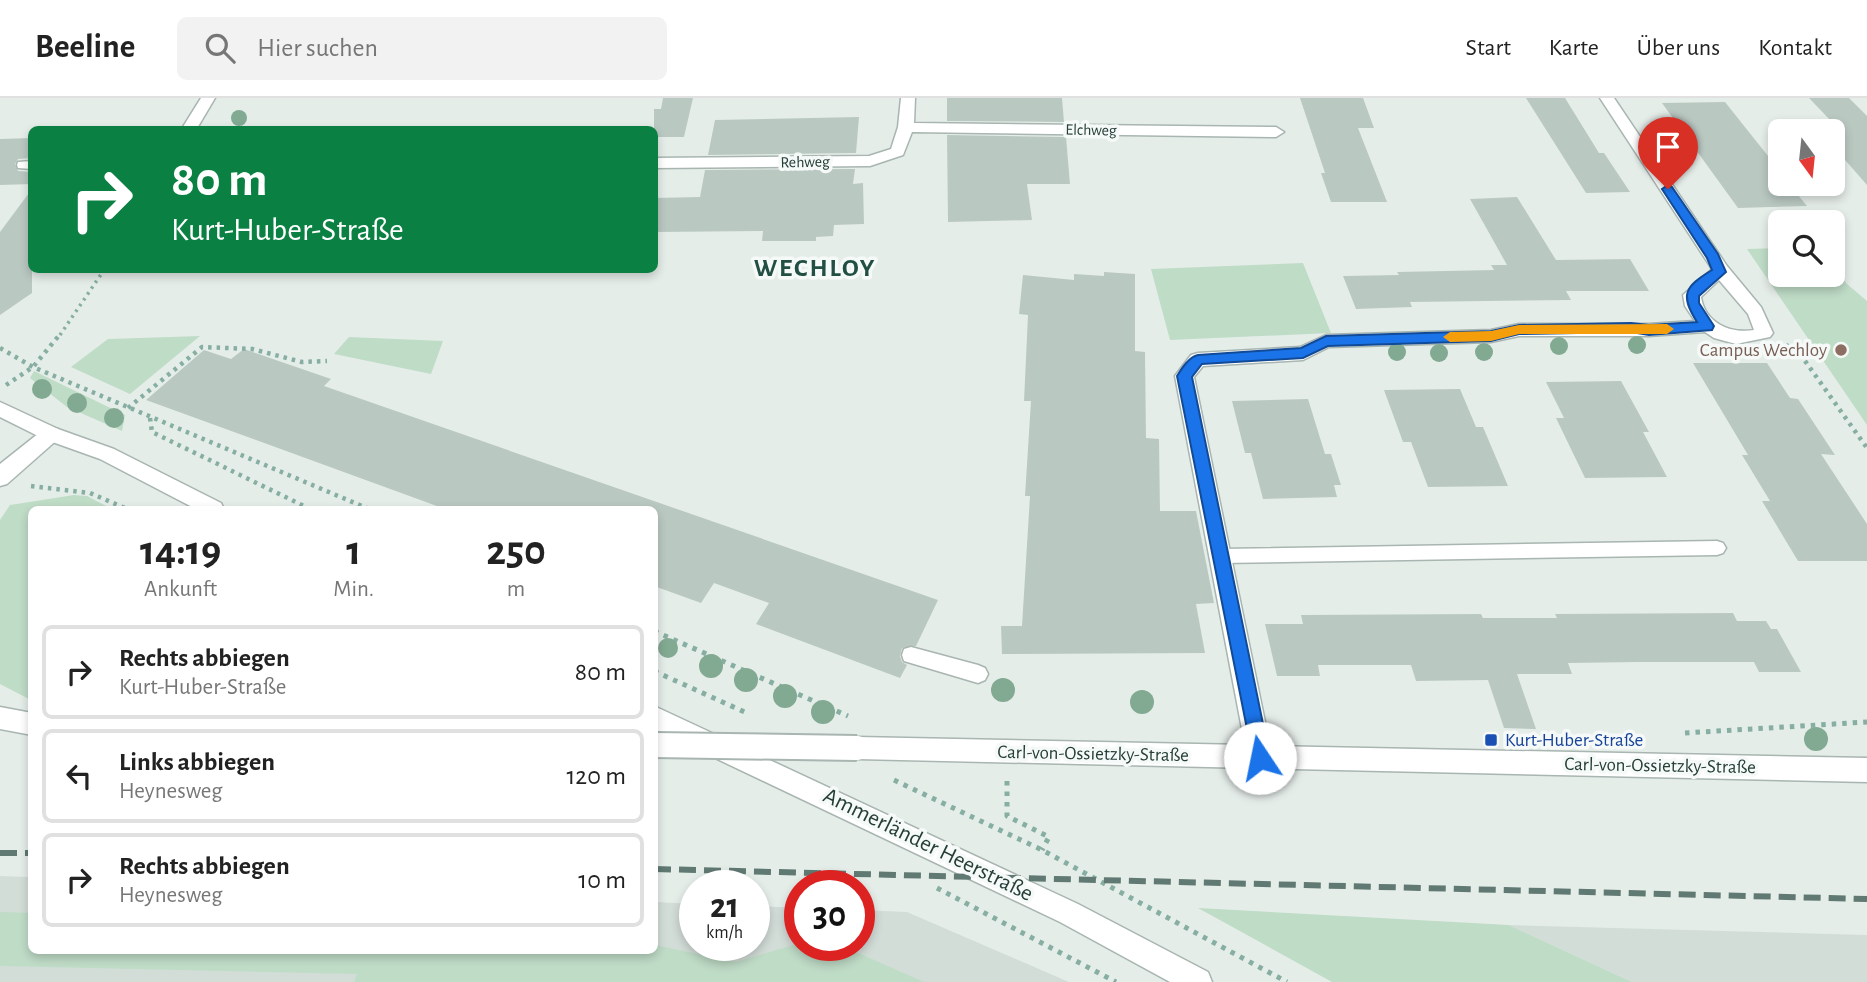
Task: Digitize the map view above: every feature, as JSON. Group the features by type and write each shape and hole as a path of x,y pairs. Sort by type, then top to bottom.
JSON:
{"street":[{"path":"190,126 208,98"},
{"name":"Rehweg","path":"658,163 870,161 898,152 906,127 908,98"},
{"path":"1606,98 1713,257 1719,272 1738,288 1762,322 1764,333 1733,338 1718,334 1707,326 1692,304 1692,295 1719,272"},
{"name":"Elchweg","path":"906,127 1276,132"},
{"path":"1260,758 1184,376 1198,360 1303,353 1326,341 1491,336 1519,330 1649,330 1707,326"},
{"path":"0,409 51,434 107,454 208,506"},
{"path":"2,474 51,434"},
{"path":"0,718 28,723"},
{"name":"Ammerländer Heerstraße","path":"658,719 825,795 1069,914 1198,982"},
{"name":"Carl-von-Ossietzky-Straße","path":"658,745 1867,770"}],"lane":[{"path":"1221,556 1717,548"},
{"path":"911,655 978,674"}],"path":[{"path":"0,390 33,367 50,349 102,273"},
{"path":"1764,333 1798,351 1867,448"},
{"path":"0,348 33,367 362,506"},
{"path":"128,408 202,348 252,349 302,362 327,361"},
{"path":"150,417 152,432 304,506"},
{"path":"2,474 31,486 90,494 120,506"},
{"path":"658,633 858,720 857,748"},
{"path":"658,673 754,716"},
{"path":"891,778 1042,850 1287,982"},
{"path":"1007,781 1007,816 1049,837 1042,850"},
{"path":"932,885 1115,982"}],"shaded area":[{"path":"0,876 28,877 28,954 658,954 658,902 679,903 679,961 770,961 770,907 784,907 784,961 875,961 875,911 907,912 1069,982 0,982"},
{"path":"1509,925 1867,935 1867,982 1632,982"}],"green space":[{"name":"Campus Wechloy","path":"1768,248 1768,280 1747,249"},
{"path":"1303,263 1331,333 1170,340 1151,269"},
{"name":"Campus Wechloy","path":"1845,281 1867,301 1867,425 1773,287 1845,287"},
{"path":"200,336 130,394 71,367 108,339"},
{"path":"349,337 443,341 431,374 334,354"},
{"path":"34,371 125,415 122,431 67,407 30,378"},
{"path":"74,495 87,496 106,506 28,506 28,698 0,684 0,520 10,505"},
{"path":"1198,908 1509,925 1632,982 1332,982"},
{"path":"0,912 28,913 28,954 658,954 658,946 679,950 679,961 736,962 770,961 770,952 784,948 784,961 875,960 924,982 354,982 357,974 0,966"}],"building":[{"path":"663,98 693,98 684,137 658,137 658,126 654,126 654,109 661,109"},
{"path":"947,98 1062,98 1064,122 947,121"},
{"path":"1300,98 1363,98 1374,128 1358,128 1387,202 1331,202 1321,173 1325,173"},
{"path":"1526,98 1565,98 1599,153 1604,153 1630,192 1586,193"},
{"path":"1809,98 1849,98 1867,116 1867,185 1845,160 1845,119 1829,119"},
{"path":"1725,102 1768,156 1768,196 1799,196 1807,206 1738,208 1662,103"},
{"path":"859,117 856,153 708,155 715,120"},
{"path":"947,135 1066,137 1070,184 1027,184 1032,220 948,222"},
{"path":"28,138 28,158 18,159 15,164 18,171 28,172 28,184 0,185 0,139"},
{"path":"855,169 853,184 863,183 864,224 834,225 833,236 816,237 816,241 762,241 763,231 658,232 658,198 700,197 705,170"},
{"path":"28,194 28,273 32,273 32,293 0,315 0,232"},
{"path":"1517,197 1556,260 1630,259 1649,291 1566,291 1571,300 1410,302 1412,307 1356,309 1343,276 1494,270 1491,265 1507,265 1470,199"},
{"path":"1104,272 1135,274 1135,351 1145,352 1146,438 1159,439 1160,511 1196,511 1214,603 1196,604 1205,653 1002,654 1001,626 1022,626 1030,496 1025,496 1031,401 1024,401 1028,315 1019,314 1023,275 1074,280 1074,274 1104,276"},
{"path":"244,349 331,379 324,386 938,600 916,646 902,648 900,656 902,662 907,665 900,678 756,624 769,603 714,583 701,603 658,587 658,506 437,506 146,400 204,350 231,359"},
{"path":"1693,363 1767,363 1790,398 1798,399 1835,455 1821,454 1867,524 1867,561 1798,561 1762,501 1770,501 1742,455 1748,455"},
{"path":"1621,381 1649,432 1643,432 1667,477 1585,478 1556,418 1564,418 1546,382"},
{"path":"1460,389 1476,427 1483,427 1508,486 1428,487 1411,442 1403,442 1384,390"},
{"path":"1308,399 1325,454 1331,454 1341,485 1334,485 1337,497 1263,499 1251,453 1245,453 1232,401"},
{"path":"1733,613 1737,621 1766,621 1771,629 1777,629 1801,672 1759,672 1754,662 1639,662 1568,663 1572,674 1517,674 1536,729 1504,728 1488,680 1416,681 1411,665 1318,665 1320,676 1277,676 1265,624 1303,624 1301,615 1481,614 1483,618 1557,618 1555,614"}],"railway":[{"path":"0,853 28,853"},
{"path":"658,869 1867,899"}],"slow traffic":[{"path":"1450,337 1491,336 1519,330 1667,329"}],"place":[{"name":"Campus Wechloy","path":"1841,350"},
{"name":"Kurt-Huber-Straße","path":"1491,740"}],"district":[{"name":"WECHLOY","path":"815,268"}],"route":[{"path":"1260,758 1184,376 1198,360 1303,353 1326,341 1491,336 1519,330 1649,330 1707,326 1692,304 1692,295 1719,272 1713,257 1668,189"}]}
